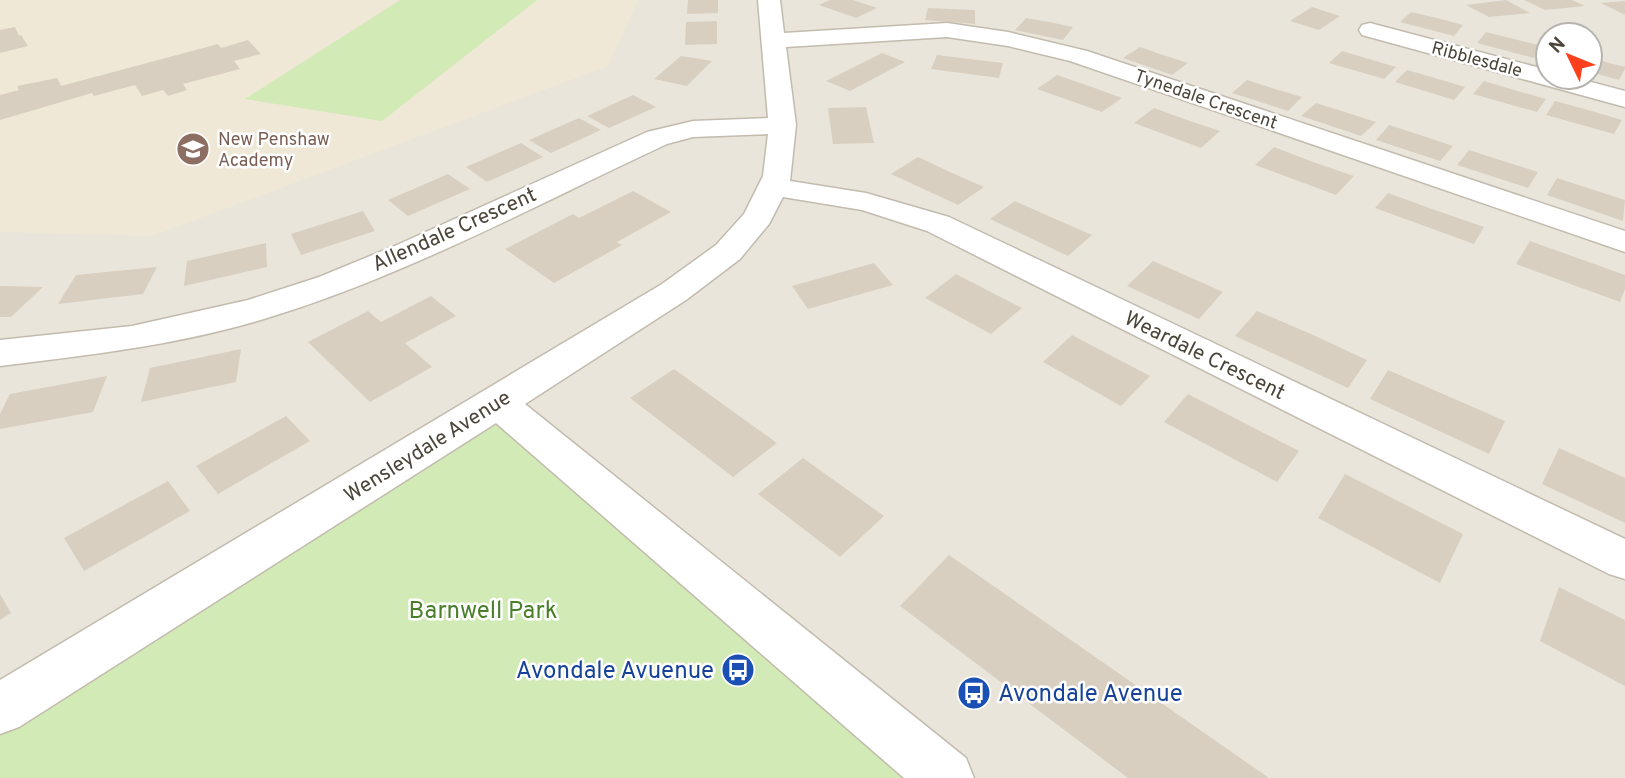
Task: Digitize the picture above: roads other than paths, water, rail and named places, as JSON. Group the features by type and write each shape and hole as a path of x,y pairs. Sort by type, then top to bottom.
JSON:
{"street":[{"path":"769,0 782,125"},
{"name":"Tynedale Crescent","path":"773,41 947,30 1008,39 1078,56 1625,242"},
{"name":"Ribblesdale","path":"1370,30 1625,99"},
{"name":"Wensleydale Avenue","path":"0,709 498,403 674,292 728,252 758,217 778,176 782,125"},
{"name":"Allendale Crescent","path":"0,352 132,338 255,310 331,284 409,252 657,138 693,129 782,125"},
{"name":"Weardale Crescent","path":"773,187 866,202 938,225 1625,560"},
{"path":"498,403 946,778"}],"place":[{"name":"New Penshaw Academy","path":"193,149"},
{"name":"Avondale Avuenue","path":"738,670"},
{"name":"Avondale Avenue","path":"974,693"}],"park label":[{"name":"Barnwell Park","path":"483,610"}]}
